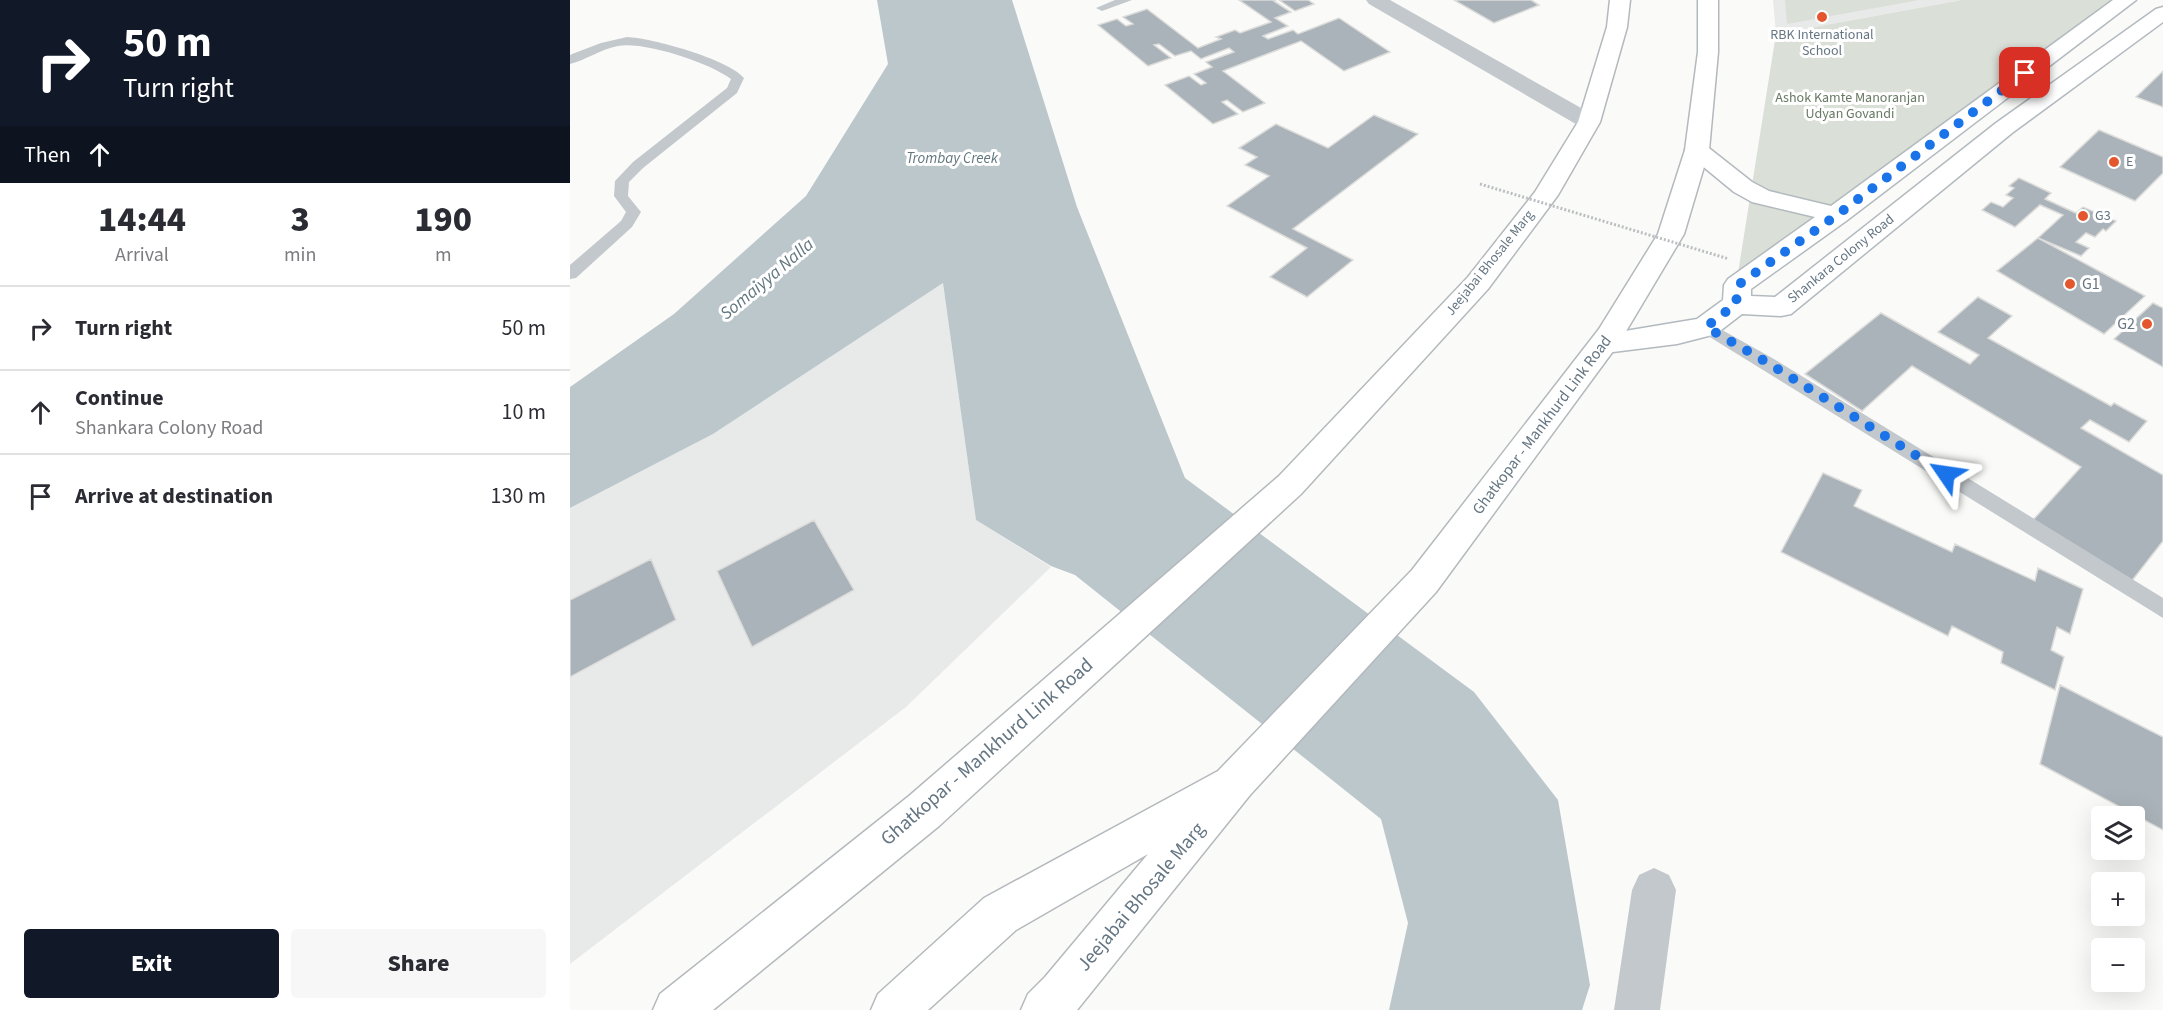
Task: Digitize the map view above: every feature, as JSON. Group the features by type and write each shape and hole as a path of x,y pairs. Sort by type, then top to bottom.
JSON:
{"main road":[{"name":"Jeejabai Bhosale Marg","path":"1290,485 1478,283 1546,195 1589,122 1617,27 1620,0"},
{"name":"Ghatkopar - Mankhurd Link Road","path":"1236,781 1424,581 1605,343 1671,234 1697,150 1708,52 1708,0"},
{"path":"1605,343 1677,334 1706,327 1736,304 1738,285 1837,215 2126,0"},
{"name":"Shankara Colony Road","path":"1736,304 1781,307 2004,128 2163,13"},
{"path":"1697,150 1743,187 1761,197 1837,215"},
{"name":"Ghatkopar - Mankhurd Link Road","path":"676,1010 924,811 1290,485"},
{"name":"Jeejabai Bhosale Marg","path":"1044,1010 1061,993 1236,781"},
{"path":"894,1010 1000,914 1236,781"}],"street":[{"path":"1376,0 1589,122"},
{"path":"1637,1010 1654,890"}],"lane":[{"path":"1102,8 1126,0"},
{"path":"570,60 606,45 629,41 649,43 730,72 738,78 732,90 638,165 622,181 621,196 634,212 627,224 570,274"},
{"path":"1706,327 1768,363 2163,609"}],"path":[{"path":"1480,184 1728,259"}],"shaded area":[{"name":"RBK International School","path":"1773,0 1962,0 1776,34"},
{"path":"943,283 976,520 1051,567 906,707 570,964 570,508 713,434"}],"green space":[{"path":"1785,0 1919,0 1787,24"},
{"name":"Ashok Kamte Manoranjan Udyan Govandi","path":"1962,0 2128,0 1738,273 1776,34"}],"water":[{"path":"877,0 1012,0 1077,207 1185,478 1474,692 1558,800 1590,985 1582,1010 1389,1010 1408,923 1381,819 1075,575 1051,566 976,520 943,283 713,434 570,508 570,387 674,314 806,196 888,64"}],"building":[{"path":"1239,0 1276,0 1274,1 1291,12 1275,18 1288,26 1263,36 1268,39 1293,30 1298,34 1339,18 1390,52 1344,71 1301,41 1223,71 1265,103 1243,112 1227,100 1222,102 1238,114 1213,124 1165,85 1189,76 1201,85 1206,83 1194,74 1212,67 1206,62 1234,52 1229,48 1201,59 1191,51 1175,56 1159,44 1154,45 1171,58 1148,66 1098,25 1117,19 1126,26 1133,24 1123,17 1147,9 1198,48 1221,39 1216,37 1235,30 1240,33 1271,22"},
{"path":"1279,0 1308,0 1314,4 1295,11"},
{"path":"1454,0 1531,0 1539,5 1494,23"},
{"path":"2163,71 2163,107 2136,97"},
{"path":"1374,115 1418,134 1293,229 1353,260 1307,297 1270,277 1307,248 1227,206 1269,176 1245,165 1257,157 1239,148 1276,124 1328,148"},
{"name":"E","path":"2099,130 2163,157 2163,173 2135,201 2060,167"},
{"name":"G3","path":"2019,178 2051,193 2045,199 2076,213 2083,207 2116,221 2106,231 2103,229 2095,237 2086,233 2076,242 2089,248 2081,256 2038,238 2063,215 2040,205 2015,227 1982,210 1991,202 2003,207 2013,198 2006,195 2014,188 2009,186"},
{"name":"G1","path":"2038,238 2145,296 2104,334 1997,271"},
{"path":"1978,297 2012,316 1988,338 2111,406 2114,403 2147,421 2129,442 2090,420 2081,428 2163,475 2163,541 2131,582 2033,520 2081,467 1912,366 1862,411 1805,374 1881,313 1970,364 1979,355 1938,332"},
{"name":"G2","path":"2153,303 2163,308 2163,367 2114,339"},
{"path":"1823,473 1862,490 1854,506 1952,552 1955,544 2035,581 2038,568 2083,589 2070,634 2057,627 2051,650 2064,657 2055,690 2001,663 2003,652 1952,626 1948,636 1781,552"},
{"path":"814,520 854,590 752,647 717,571"},
{"path":"651,559 676,620 570,677 570,600"},
{"path":"2060,685 2163,737 2163,830 2145,820 2145,806 2118,806 2040,764"}],"place":[{"name":"RBK International School","path":"1822,17"},
{"name":"E","path":"2114,162"},
{"name":"G3","path":"2083,216"},
{"name":"G1","path":"2070,284"},
{"name":"G2","path":"2147,324"}],"route":[{"path":"1946,474 1706,327 1736,304 1738,285 1837,215 2025,73"}],"water label":[{"name":"Trombay Creek","path":"952,158"},
{"name":"Somaiyya Nalla","path":"767,279"}]}
